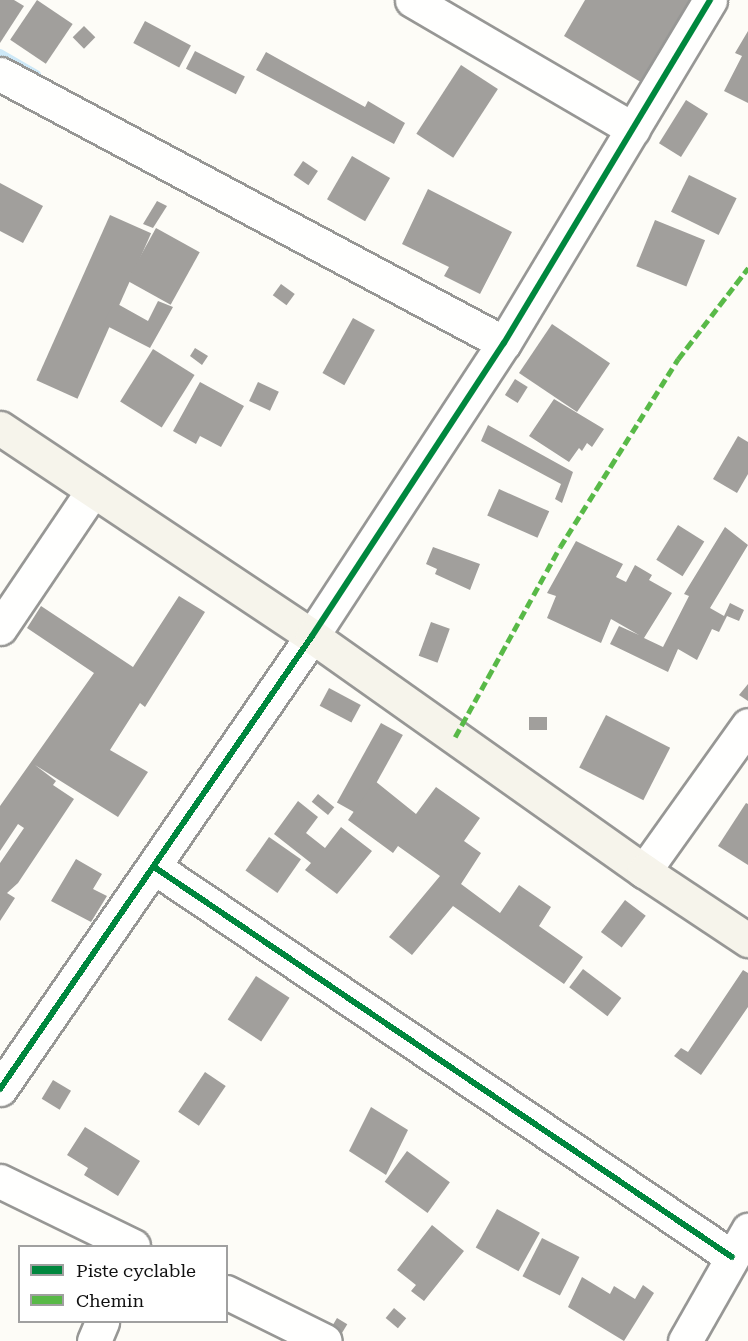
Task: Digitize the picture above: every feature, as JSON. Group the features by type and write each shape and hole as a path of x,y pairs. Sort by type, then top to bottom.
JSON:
{"main road":[{"path":"0,428 312,636 644,871 748,940"}],"street":[{"path":"412,0 633,129"},
{"path":"0,1089 312,636 504,343 710,0"},
{"path":"0,74 504,343"},
{"path":"0,628 93,490"},
{"path":"644,871 748,725"},
{"path":"154,867 740,1244 685,1341"},
{"path":"0,1181 131,1245"},
{"path":"228,1293 326,1341"},
{"path":"94,1341 102,1323"}],"building":[{"path":"0,0 14,0 24,6 0,43"},
{"path":"37,0 73,24 46,64 10,40"},
{"path":"585,0 702,0 649,87 564,36"},
{"path":"145,21 191,45 179,67 133,43"},
{"path":"84,26 95,37 84,49 73,37"},
{"path":"748,31 748,103 724,91 742,56 735,53"},
{"path":"195,51 245,76 236,94 186,69"},
{"path":"266,52 365,107 368,101 405,123 394,144 256,70"},
{"path":"461,65 498,89 453,158 416,134"},
{"path":"686,100 708,114 681,157 659,143"},
{"path":"352,156 390,178 365,221 327,199"},
{"path":"303,161 318,171 308,185 293,175"},
{"path":"689,175 737,198 719,235 671,212"},
{"path":"0,183 43,206 23,243 0,231"},
{"path":"428,189 512,232 480,294 444,276 449,267 402,244"},
{"path":"157,201 167,206 153,228 143,224"},
{"path":"110,215 151,233 77,399 36,380"},
{"path":"655,220 705,240 686,287 636,266"},
{"path":"156,228 200,252 171,305 127,280"},
{"path":"281,284 295,294 287,305 273,295"},
{"path":"158,301 173,307 150,348 103,324 114,302 148,321"},
{"path":"353,318 375,330 344,385 322,373"},
{"path":"552,324 610,363 577,412 519,373"},
{"path":"195,348 208,356 202,365 190,356"},
{"path":"153,349 195,375 162,428 120,402"},
{"path":"515,379 528,387 518,403 505,395"},
{"path":"200,382 244,406 221,447 200,436 196,444 173,431"},
{"path":"258,382 279,392 270,411 249,401"},
{"path":"554,399 604,429 592,447 587,443 582,451 579,448 569,462 529,436"},
{"path":"488,425 573,472 562,503 555,499 561,484 481,441"},
{"path":"738,436 748,442 748,474 737,493 713,479"},
{"path":"499,489 549,511 537,538 487,515"},
{"path":"678,525 704,541 683,576 656,560"},
{"path":"725,527 748,545 710,608 724,616 730,603 744,610 739,621 727,616 719,632 712,629 697,660 678,649 668,672 610,644 619,626 639,635 611,619 601,643 547,618 556,596 547,593 576,541 623,564 616,577 626,582 635,565 652,575 649,580 672,593 644,638 663,647 689,596 684,594"},
{"path":"433,547 480,564 470,590 435,574 437,569 426,564"},
{"path":"179,596 205,612 145,707 140,703 110,750 148,772 118,817 35,765 56,781 53,785 74,799 18,883 7,893 15,898 0,921 0,863 24,828 18,824 0,851 0,806 94,673 27,628 41,606 133,667"},
{"path":"431,622 450,629 437,663 419,656"},
{"path":"748,684 748,701 739,695"},
{"path":"329,688 361,705 351,723 320,706"},
{"path":"606,715 670,748 643,800 579,768"},
{"path":"529,717 547,717 547,730 529,730"},
{"path":"381,723 403,735 359,815 337,803"},
{"path":"375,781 416,814 436,787 480,818 464,841 481,853 461,884 500,913 519,885 551,907 539,926 583,957 564,984 453,906 412,955 389,937 440,876 398,846 393,853 348,820"},
{"path":"318,794 334,807 328,815 312,802"},
{"path":"298,801 318,817 306,833 325,848 341,827 372,851 337,894 305,870 311,863 274,834"},
{"path":"746,803 748,804 748,865 718,846"},
{"path":"269,837 301,859 277,893 245,871"},
{"path":"76,859 102,874 93,889 107,896 91,922 51,901"},
{"path":"625,900 646,916 622,948 601,932"},
{"path":"583,969 621,998 607,1016 569,987"},
{"path":"743,970 748,973 748,1007 701,1075 674,1056 681,1048 688,1052"},
{"path":"256,976 290,998 261,1041 228,1020"},
{"path":"205,1072 226,1086 199,1126 178,1112"},
{"path":"53,1080 71,1091 60,1110 42,1099"},
{"path":"371,1107 408,1130 386,1175 349,1151"},
{"path":"85,1127 140,1161 118,1196 84,1175 88,1168 67,1155"},
{"path":"407,1151 450,1182 428,1213 385,1182"},
{"path":"497,1209 540,1233 519,1271 476,1247"},
{"path":"432,1225 464,1251 424,1301 411,1291 416,1285 397,1270"},
{"path":"542,1238 579,1257 560,1295 522,1276"},
{"path":"582,1277 610,1294 614,1286 635,1299 643,1285 654,1293 624,1341 568,1307"},
{"path":"394,1308 406,1318 398,1328 386,1318"},
{"path":"337,1318 347,1324 341,1335 330,1329"}],"waterway":[{"path":"0,54 36,75"}],"marked path":[{"path":"455,737 560,547 678,359 748,268"}],"cycle path":[{"path":"0,1089 312,636 504,343 710,0"},
{"path":"154,867 732,1257"}]}
